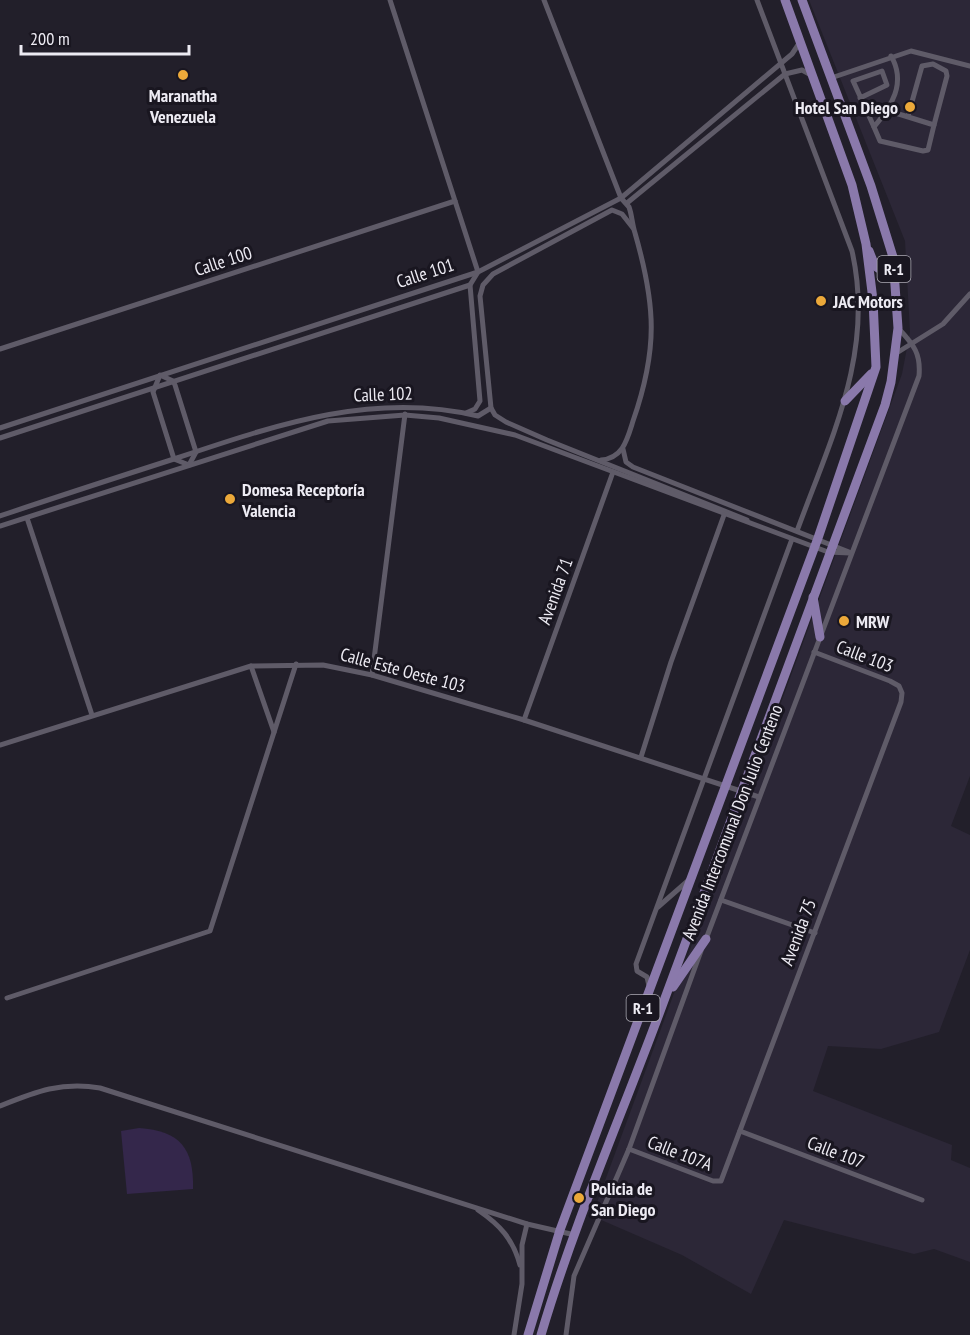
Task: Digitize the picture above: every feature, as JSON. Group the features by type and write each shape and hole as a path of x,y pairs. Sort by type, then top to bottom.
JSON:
{"main road":[{"name":"Avenida Intercomunal Don Julio Centeno","path":"528,1335 560,1230 726,786 876,367 873,300 866,244 852,185 785,0"},
{"name":"Avenida Intercomunal Don Julio Centeno","path":"541,1335 575,1235 885,405 895,354 898,328 892,257 871,186 802,0"},
{"path":"866,244 877,268 881,270 888,268 892,257"},
{"path":"845,401 867,380 876,367"},
{"path":"813,597 820,637"},
{"path":"665,999 706,939"}],"street":[{"path":"390,0 478,272 470,285 480,401 475,409 466,413"},
{"path":"544,0 621,198 627,204 649,284 652,330 647,374 624,449 613,457 599,460"},
{"path":"757,0 855,266 859,318 857,351 845,401 797,531"},
{"name":"Calle 101","path":"0,428 478,272 621,198 781,64 792,54 800,40"},
{"path":"831,78 911,51 970,66"},
{"path":"874,127 889,111 899,78 891,56"},
{"path":"860,98 887,85 882,71 854,80 860,98 880,141 923,151 931,145 947,76 946,71 933,64 922,66 908,116"},
{"path":"627,204 785,74 802,70 813,76"},
{"path":"889,111 934,125"},
{"name":"Calle 100","path":"0,349 455,201"},
{"path":"491,408 480,296 483,285 493,274 612,210 622,214 633,228"},
{"path":"509,255 514,263"},
{"name":"Calle 101","path":"0,438 470,285"},
{"path":"417,291 420,301"},
{"path":"895,354 913,345 950,318 970,294"},
{"name":"Avenida Intercomunal Don Julio Centeno","path":"566,1335 574,1276 629,1149 850,553 919,376 921,360 913,345 898,328"},
{"path":"473,329 484,335"},
{"path":"279,336 282,345"},
{"path":"160,375 173,381 196,452 189,465 174,459 154,387 160,375"},
{"path":"372,675 405,406"},
{"name":"Calle 102","path":"0,516 300,419 358,408 405,406 478,416 491,408 495,415 506,422 738,514 753,524"},
{"name":"Calle 102","path":"0,526 328,421 405,415 439,418 515,435 724,515 792,539 815,542 830,548"},
{"name":"Calle 102","path":"624,449 626,462 633,467 797,531 830,548"},
{"name":"Avenida 71","path":"524,720 613,472"},
{"path":"641,757 671,662 724,515"},
{"path":"27,518 92,715"},
{"path":"649,990 647,976 635,967 792,539"},
{"path":"830,548 850,553"},
{"path":"830,548 850,553"},
{"name":"Calle 103","path":"814,652 890,681 899,686 902,693"},
{"path":"7,998 210,931 296,664"},
{"name":"Calle Este Oeste 103","path":"0,745 251,666 323,665 372,675 524,720 759,797"},
{"path":"251,666 274,732"},
{"name":"Avenida 75","path":"721,1181 815,933 902,693"},
{"path":"657,908 692,877"},
{"path":"721,900 815,933"},
{"path":"0,1106 38,1090 78,1083 100,1088 527,1224 575,1235"},
{"name":"Calle 107","path":"740,1131 922,1200"},
{"name":"Calle 107A","path":"629,1149 713,1181 721,1181"},
{"path":"471,1206 503,1230 512,1241 522,1272"},
{"path":"513,1335 522,1272 522,1245 527,1224"}],"shaded area":[{"path":"809,0 970,0 970,776 951,826 970,835 970,950 939,1032 881,1049 828,1046 813,1091 952,1145 951,1160 970,1168 970,1262 934,1249 914,1254 784,1220 751,1294 682,1255 592,1216 902,374 910,332 905,241"},
{"path":"139,1128 165,1133 182,1144 191,1163 193,1189 127,1194 121,1131"}],"place":[{"name":"Maranatha Venezuela","path":"183,75"},
{"name":"Hotel San Diego","path":"910,107"},
{"name":"JAC Motors","path":"821,301"},
{"name":"Domesa Receptoría Valencia","path":"230,499"},
{"name":"MRW","path":"844,621"},
{"name":"Policia de San Diego","path":"579,1198"}]}
